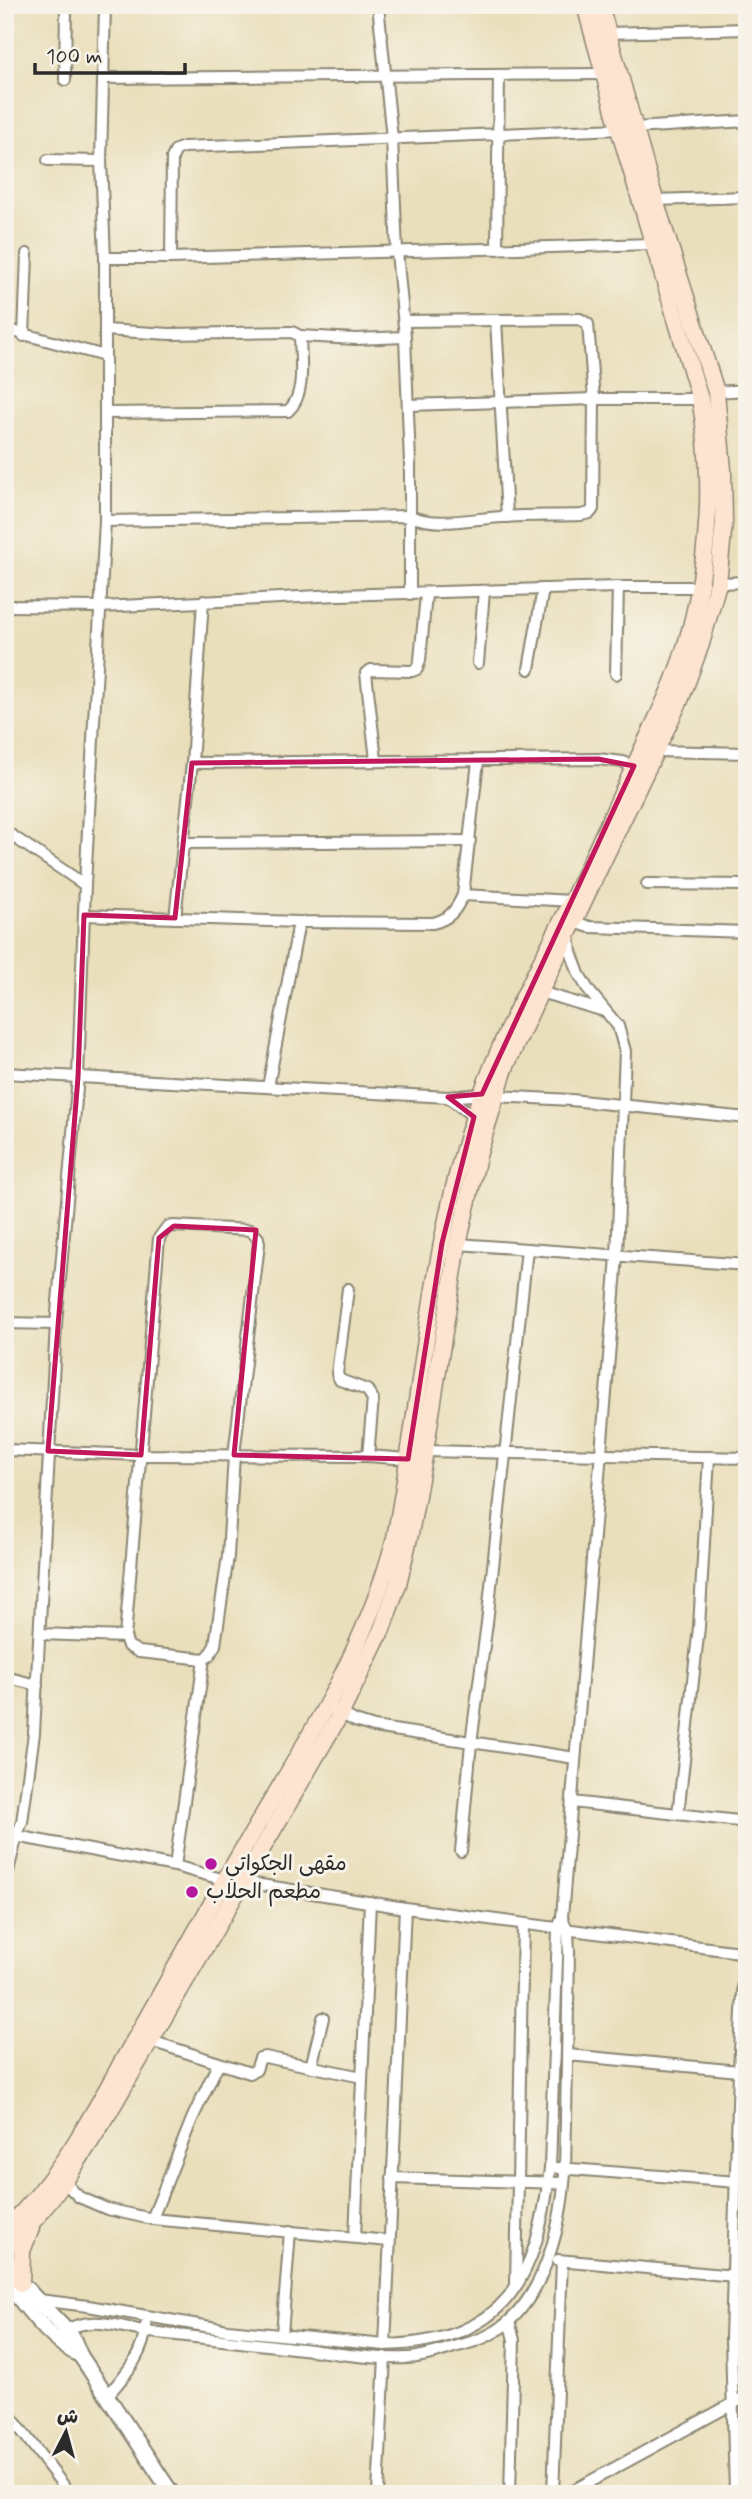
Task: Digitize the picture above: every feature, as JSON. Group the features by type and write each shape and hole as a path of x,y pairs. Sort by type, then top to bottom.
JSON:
{"main road":[{"path":"5,2230 60,2178 105,2119 150,2041 225,1880 382,1629 398,1584 425,1451 458,1244 461,1195 474,1117 505,1068 692,672 718,583 724,523 723,470 716,392 655,200 604,74 585,5"},
{"path":"11,2285 24,2242 76,2144 186,1966 243,1882 334,1709 387,1567 399,1516 428,1328 504,1036 572,901 675,676 700,587 707,513 704,420 700,399 652,244 609,33 600,5"},
{"path":"5,2248 37,2217"}],"street":[{"path":"65,80 66,5"},
{"path":"5,1883 11,1834 22,1822 32,1757 56,1324 78,1077 85,885 105,521 105,258 101,160 105,5"},
{"path":"378,5 392,138 397,252 409,405 410,594"},
{"path":"609,33 747,29"},
{"path":"104,78 604,74"},
{"path":"497,249 499,75"},
{"path":"171,258 172,158 176,150 194,145 627,129 747,121"},
{"path":"48,160 101,160"},
{"path":"655,200 747,197"},
{"path":"105,258 652,244"},
{"path":"24,336 27,254"},
{"path":"105,521 410,516 424,520 457,522 590,513 593,509 594,399 588,324 580,319 404,321"},
{"path":"496,320 507,517"},
{"path":"5,329 105,356"},
{"path":"105,330 170,334 281,331 300,336 356,339 405,337"},
{"path":"106,413 288,411 294,405 301,379 300,336"},
{"path":"716,392 747,390"},
{"path":"409,405 594,399 700,399"},
{"path":"718,583 747,582"},
{"path":"616,674 618,587"},
{"path":"5,606 101,607 543,589 700,587"},
{"path":"528,669 543,589"},
{"path":"478,663 484,591"},
{"path":"376,760 366,673 371,670 412,671 417,668 426,594"},
{"path":"175,918 192,763 203,601"},
{"path":"655,751 747,753"},
{"path":"192,763 598,759 634,766"},
{"path":"84,915 299,922 442,921 452,914 463,895 478,761"},
{"path":"5,831 85,885"},
{"path":"183,843 470,841"},
{"path":"647,884 747,885"},
{"path":"463,895 572,901"},
{"path":"268,1087 299,922"},
{"path":"61,2335 94,2321 145,2331 228,2335 282,2334 411,2344 468,2328 498,2310 516,2286 531,2256 546,2204 550,2168 562,1925 617,1256 623,1107 624,1043 618,1026 589,991 575,965 568,941 572,927 747,932"},
{"path":"540,992 604,1011"},
{"path":"5,1073 448,1097 489,1095 571,1100 747,1118"},
{"path":"448,1097 474,1117"},
{"path":"175,1866 204,1659 212,1652 217,1638 228,1556 234,1455 259,1244 258,1238 250,1230 174,1226 167,1227 159,1238 125,1637 128,1646 139,1652 204,1659"},
{"path":"458,1244 747,1265"},
{"path":"461,1851 527,1249"},
{"path":"348,1289 337,1374 340,1380 367,1390 373,1399 369,1456"},
{"path":"5,1323 56,1324"},
{"path":"5,1450 141,1455 369,1456 408,1459"},
{"path":"425,1451 747,1458"},
{"path":"678,1814 699,1627 709,1457"},
{"path":"40,1634 125,1637"},
{"path":"5,1677 37,1685"},
{"path":"334,1709 364,1725 575,1758"},
{"path":"572,1802 747,1822"},
{"path":"11,1834 175,1866 225,1880"},
{"path":"243,1882 405,1908 523,1924 562,1925 745,1953"},
{"path":"355,2237 370,1902"},
{"path":"385,2344 405,1908"},
{"path":"735,2494 732,2338 743,2093 738,2071 747,1916"},
{"path":"516,2286 523,1924"},
{"path":"11,2285 39,2300 88,2306 228,2335 385,2357 411,2358 437,2353 490,2335 509,2321 530,2296 548,2258 561,2209 565,2168 569,1952 562,1925"},
{"path":"311,2067 323,2018"},
{"path":"150,2041 250,2073 255,2072 261,2057 362,2077"},
{"path":"568,2055 738,2071"},
{"path":"152,2219 192,2119 218,2064"},
{"path":"550,2168 737,2182"},
{"path":"60,2178 79,2197 97,2205 152,2219 389,2241"},
{"path":"392,2178 564,2183"},
{"path":"282,2334 290,2231"},
{"path":"548,2258 735,2276"},
{"path":"5,2260 11,2285 61,2335 76,2342 80,2355 171,2494"},
{"path":"553,2494 562,2261"},
{"path":"39,2300 61,2335"},
{"path":"108,2395 135,2361 147,2317"},
{"path":"509,2321 514,2340 510,2494"},
{"path":"378,2494 385,2357"},
{"path":"567,2494 747,2396"},
{"path":"5,2409 70,2494"}],"highlighted area":[{"path":"598,759 634,766 482,1094 448,1097 474,1117 442,1243 408,1459 234,1455 256,1230 174,1226 159,1238 141,1455 48,1451 78,1077 84,915 175,918 192,763"}],"place":[{"name":"مقهى الجكواتي","path":"211,1864"},
{"name":"مطعم الحلاب","path":"192,1892"}]}
